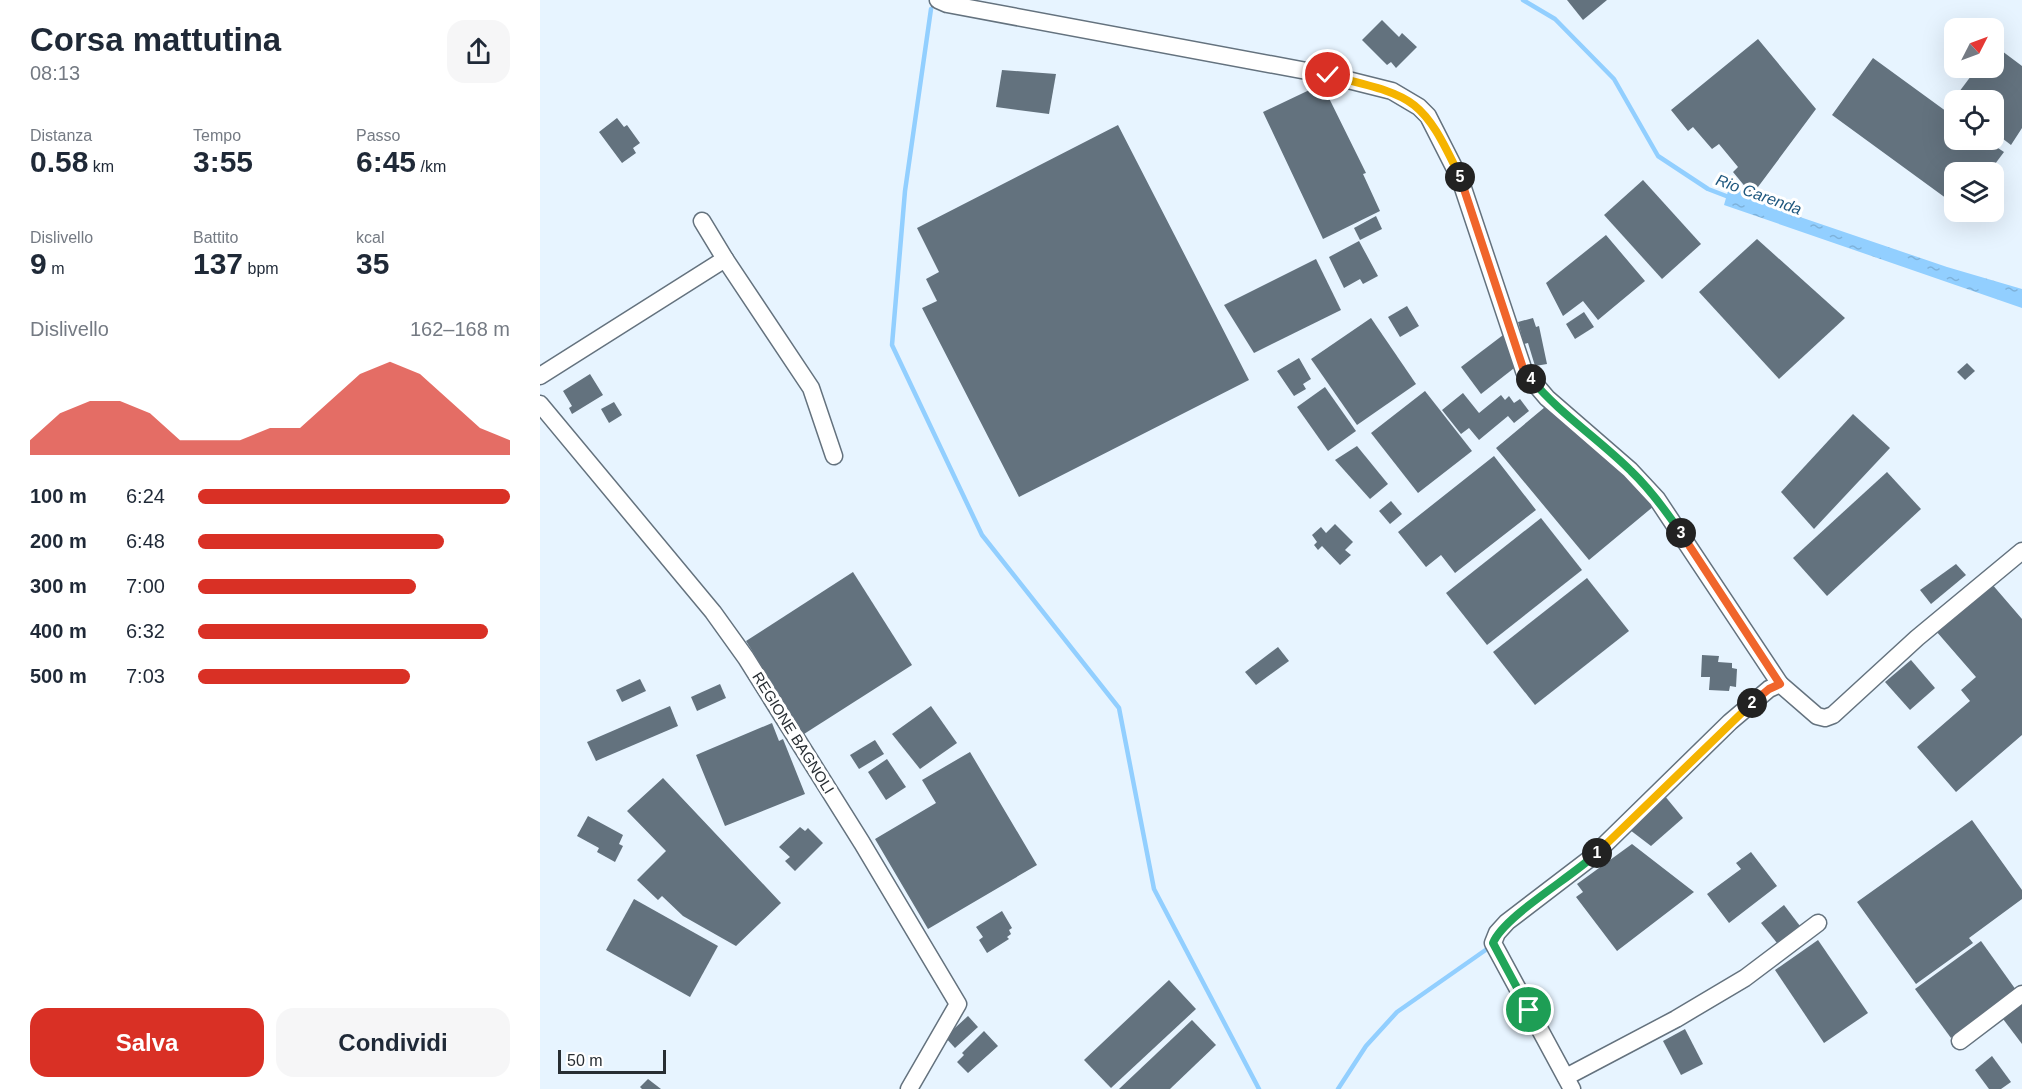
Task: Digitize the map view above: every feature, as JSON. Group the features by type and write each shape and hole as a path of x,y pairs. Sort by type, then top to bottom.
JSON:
{"street":[{"path":"938,0 958,7 1328,75 1392,91 1419,107 1433,124 1461,179 1524,371 1547,398 1630,470 1657,499 1780,684 1817,716 1825,718 1833,715 1917,638 2022,551"},
{"path":"702,221 811,388 834,456"},
{"path":"540,376 725,259"},
{"name":"REGIONE BAGNOLI","path":"540,404 713,612 746,658 862,843 958,1005 909,1089"},
{"path":"1780,684 1769,689 1730,722 1592,857 1507,922 1497,933 1493,943 1569,1083 1745,978 1818,923"},
{"path":"1960,1041 2022,993"}],"water":[{"path":"1730,184 1771,207 1947,267 2022,289 2022,308 1724,205"}],"building":[{"path":"1567,0 1607,0 1583,20"},
{"path":"1382,20 1399,37 1402,33 1417,47 1396,68 1391,62 1387,65 1362,40"},
{"path":"1758,39 1816,109 1752,195 1733,172 1738,167 1719,144 1712,149 1693,127 1688,131 1671,110"},
{"path":"2004,52 2022,66 2022,128 2011,145 2004,140 2004,90 1960,90 1970,78 2004,78"},
{"path":"1873,58 1944,110 1944,150 2001,150 2004,152 1996,162 1944,162 1944,197 1832,115"},
{"path":"1002,70 1056,74 1049,114 996,107"},
{"path":"1322,84 1366,173 1363,174 1380,211 1323,239 1263,112"},
{"path":"617,118 624,127 627,125 640,143 633,148 636,153 622,163 599,132"},
{"path":"1118,125 1249,380 1019,497 922,308 937,301 926,279 939,272 917,228"},
{"path":"1643,180 1701,244 1662,279 1604,215"},
{"path":"1376,216 1382,229 1360,240 1354,228"},
{"path":"1606,235 1645,281 1598,320 1583,301 1563,316 1546,283"},
{"path":"1757,239 1845,318 1779,379 1699,292"},
{"path":"1359,241 1378,276 1363,284 1360,279 1344,288 1329,257"},
{"path":"1316,259 1341,310 1254,353 1224,305"},
{"path":"1407,306 1419,326 1400,337 1388,317"},
{"path":"1584,312 1594,327 1575,339 1566,324"},
{"path":"1371,318 1416,384 1357,425 1311,359"},
{"path":"1533,318 1536,327 1539,326 1547,364 1535,366 1528,343 1524,344 1518,322"},
{"path":"1507,332 1518,365 1481,394 1461,367"},
{"path":"1299,358 1311,379 1303,384 1306,389 1294,396 1277,371"},
{"path":"1967,363 1975,371 1965,380 1957,372"},
{"path":"590,374 603,395 572,414 569,408 572,406 563,391"},
{"path":"1325,387 1356,431 1328,451 1297,407"},
{"path":"1425,391 1472,451 1418,493 1371,433"},
{"path":"1463,393 1479,413 1501,395 1505,400 1509,396 1514,403 1520,399 1529,411 1514,423 1508,416 1479,440 1469,428 1461,434 1442,410"},
{"path":"614,402 622,415 609,423 601,409"},
{"path":"1545,407 1551,413 1555,409 1626,474 1654,506 1589,560 1496,448"},
{"path":"1853,414 1890,448 1814,529 1781,492"},
{"path":"1357,446 1388,484 1370,499 1335,460"},
{"path":"1494,456 1536,510 1455,573 1441,555 1426,567 1398,532"},
{"path":"1887,472 1921,509 1827,596 1793,558"},
{"path":"1391,501 1402,514 1390,524 1379,511"},
{"path":"1541,518 1582,570 1487,645 1446,593"},
{"path":"1335,524 1353,542 1345,550 1351,555 1340,565 1322,546 1318,550 1314,545 1317,542 1312,535 1321,527 1326,533"},
{"path":"1956,564 1966,575 1931,604 1920,590"},
{"path":"853,572 912,665 804,734 746,641"},
{"path":"1587,578 1629,631 1535,705 1493,652"},
{"path":"1991,583 2022,619 2022,735 1956,792 1917,747 1970,701 1961,690 1976,677 1936,631"},
{"path":"1278,647 1289,661 1256,685 1245,672"},
{"path":"1702,655 1719,656 1718,662 1732,663 1732,668 1737,669 1736,687 1730,686 1729,691 1709,690 1710,677 1701,677"},
{"path":"1911,660 1935,688 1910,710 1885,682"},
{"path":"640,679 646,691 622,702 616,690"},
{"path":"720,684 726,698 697,711 691,697"},
{"path":"670,706 678,726 596,761 587,742"},
{"path":"931,706 957,743 920,769 892,734"},
{"path":"772,723 779,741 783,739 805,794 725,826 696,755"},
{"path":"875,740 884,754 859,769 850,755"},
{"path":"970,752 1037,865 928,929 875,839 936,803 922,780"},
{"path":"887,759 906,787 886,800 868,772"},
{"path":"663,778 781,903 736,946 683,916 662,896 658,900 637,880 666,851 627,811"},
{"path":"1664,795 1683,818 1651,846 1630,830"},
{"path":"588,816 623,835 619,844 623,846 615,862 597,852 599,848 577,836"},
{"path":"1972,820 2022,890 2022,899 1969,938 1973,943 1916,984 1857,902"},
{"path":"800,827 805,831 808,828 823,843 795,871 785,861 790,857 779,847"},
{"path":"1632,844 1694,892 1617,951 1576,897 1583,892 1577,884"},
{"path":"1751,852 1777,886 1729,923 1707,894 1741,869 1736,863"},
{"path":"634,899 718,946 690,997 606,950"},
{"path":"1784,905 1800,926 1777,943 1761,923"},
{"path":"1002,911 1012,928 1009,930 1011,934 1007,937 1009,939 987,953 979,940 983,937 976,927"},
{"path":"1818,940 1868,1013 1824,1043 1775,970"},
{"path":"1981,941 2016,990 1951,1038 1915,989"},
{"path":"1169,980 1196,1009 1111,1088 1084,1060"},
{"path":"2022,1001 2022,1044 2000,1015"},
{"path":"968,1016 978,1027 955,1048 945,1037"},
{"path":"1192,1020 1216,1045 1170,1089 1119,1089"},
{"path":"1685,1029 1703,1064 1681,1075 1663,1041"},
{"path":"984,1031 998,1046 968,1073 957,1062 964,1055 962,1053"},
{"path":"1992,1056 2011,1082 2001,1089 1989,1089 1975,1070"},
{"path":"648,1079 661,1089 642,1089 640,1087"}],"waterway":[{"name":"Rio Carenda","path":"1523,0 1555,19 1614,79 1658,156 1708,189 1734,199"},
{"path":"931,9 905,191 892,345 982,535 1119,708 1154,889 1259,1089"},
{"path":"1338,1089 1366,1046 1397,1012 1487,949"}],"route":[{"path":"1328,75 1392,91 1419,107 1428,116 1461,179 1524,371 1547,398 1630,470 1657,499 1780,684 1769,689 1730,722 1615,836 1566,880 1507,922 1497,933 1493,943 1529,1010"}]}
